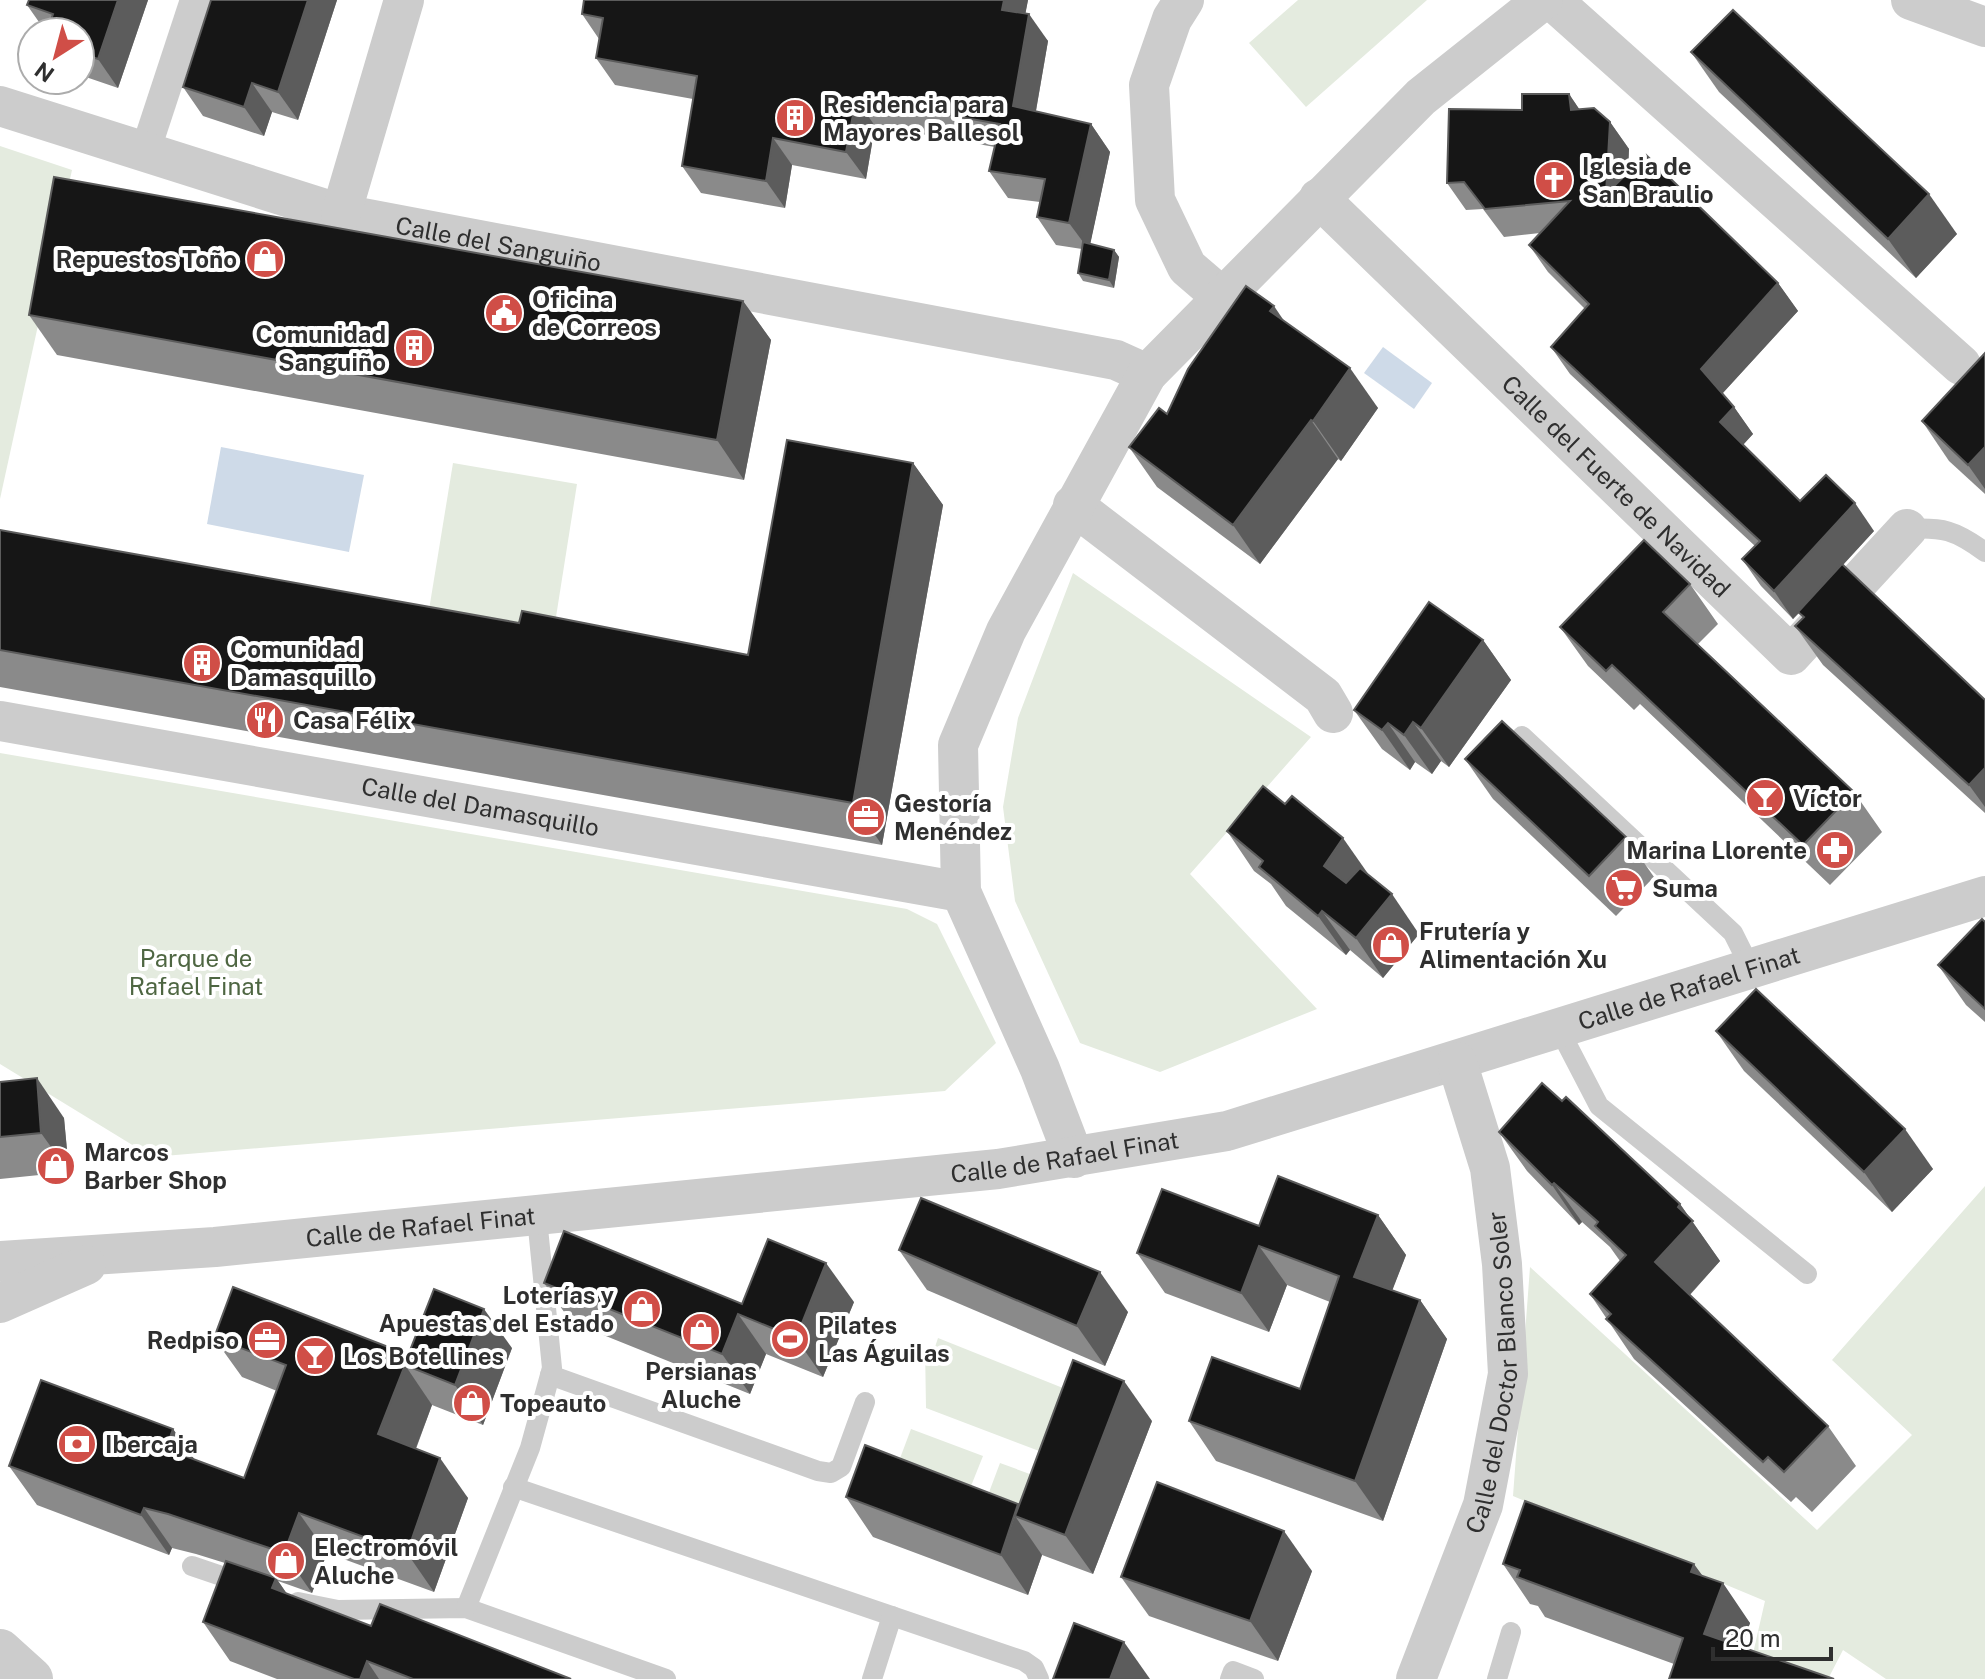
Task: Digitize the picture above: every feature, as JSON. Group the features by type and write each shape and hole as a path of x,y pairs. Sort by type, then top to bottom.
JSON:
{"street":[{"path":"145,152 195,0"},
{"path":"341,214 404,0"},
{"path":"1184,0 1172,19 1149,85 1155,200 1187,267 1223,298"},
{"path":"1074,1158 1040,1069 961,892 958,745 1006,631 1147,374 1421,97 1543,0"},
{"path":"1552,0 1973,363"},
{"path":"1911,0 1985,27"},
{"name":"Calle del Sanguiño","path":"0,106 341,214 1116,360 1147,374"},
{"name":"Calle del Fuerte de Navidad","path":"1319,198 1791,655 1907,529"},
{"path":"1073,505 1323,696 1333,713"},
{"name":"Calle del Damasquillo","path":"0,721 961,892"},
{"name":"Calle de Rafael Finat","path":"0,1261 537,1218 998,1169 1227,1131 1985,896"},
{"name":"Calle del Doctor Blanco Soler","path":"1416,1679 1483,1505 1508,1374 1502,1264 1490,1168 1457,1062"},
{"name":"Calle de Rafael Finat","path":"1,1303 111,1254"},
{"path":"0,1651 31,1679"}],"lane":[{"path":"1907,529 1935,528 1959,533 1985,552"},
{"path":"1522,736 1733,933 1751,969"},
{"path":"1559,1029 1599,1106 1807,1274"},
{"path":"466,1608 544,1407 550,1375 537,1218"},
{"path":"550,1375 831,1473 841,1467 865,1402"},
{"path":"513,1487 1024,1661 1034,1668 1039,1679"},
{"path":"192,1566 314,1607 338,1610 466,1608 666,1679"},
{"path":"872,1679 892,1616"},
{"path":"1497,1679 1511,1632"},
{"path":"1230,1679 1233,1671 1254,1679"}],"green space":[{"path":"1298,0 1427,0 1306,107 1249,43"},
{"path":"0,146 72,170 0,499"},
{"path":"453,463 577,484 553,636 428,616"},
{"path":"1073,573 1311,737 1190,874 1317,1009 1160,1072 1080,1043 1015,901 1003,807 1018,718"},
{"name":"Parque de Rafael Finat","path":"0,753 907,909 937,924 996,1043 945,1091 152,1157 0,1064"},
{"path":"1985,1186 1985,1679 1886,1679 1843,1650 1828,1679 1749,1671 1765,1601 1513,1496 1530,1267 1817,1530 1912,1435 1832,1360"},
{"path":"938,1338 1078,1394 1055,1457 926,1408 925,1347 934,1350"},
{"path":"911,1429 983,1456 967,1496 896,1469"},
{"path":"1000,1463 1049,1481 1034,1521 985,1503"}],"water":[{"path":"1383,347 1432,383 1414,409 1364,373"},
{"path":"221,447 364,475 349,552 207,524"}],"building":[{"path":"29,0 118,0 98,59 96,16 52,16 27,5"},
{"path":"211,0 308,0 278,92 252,83 244,107 183,87"},
{"name":"Residencia para Mayores Ballesol","path":"584,0 1004,0 1002,10 1029,14 1013,106 1091,124 1069,223 1037,217 1045,179 989,171 1000,124 856,99 846,152 773,138 766,181 682,166 697,76 596,58 603,18 582,14"},
{"path":"1733,10 1929,194 1888,239 1691,52"},
{"path":"1522,94 1569,94 1571,110 1594,108 1610,122 1606,194 1646,155 1778,283 1701,369 1734,407 1720,422 1800,501 1826,475 1855,503 1774,591 1742,559 1760,541 1551,347 1589,304 1529,245 1570,201 1485,209 1464,182 1447,183 1449,109 1522,110"},
{"name":"Comunidad Sanguiño","path":"54,177 743,301 717,440 29,315"},
{"path":"1083,242 1114,250 1109,280 1078,273"},
{"path":"1246,286 1274,306 1270,311 1350,368 1233,525 1129,447 1159,408 1167,414 1188,369"},
{"path":"1985,353 1985,447 1968,465 1922,421"},
{"path":"787,440 913,463 853,803 0,650 0,530 519,623 522,611 748,655"},
{"path":"1644,540 1690,584 1663,612 1854,792 1803,845 1612,665 1606,671 1560,627"},
{"path":"1842,564 1985,700 1985,768 1969,785 1795,626 1804,617 1798,612"},
{"path":"1429,602 1483,640 1421,728 1413,722 1404,735 1388,723 1382,730 1354,710"},
{"path":"1502,721 1626,837 1589,876 1465,759"},
{"path":"1263,786 1285,804 1292,796 1343,838 1324,866 1346,883 1360,868 1392,894 1356,938 1322,911 1318,916 1259,867 1263,861 1227,831"},
{"path":"1982,919 1985,922 1985,1009 1938,965"},
{"path":"1756,989 1905,1129 1864,1172 1716,1031"},
{"path":"37,1078 41,1133 0,1137 0,1082"},
{"path":"1542,1083 1562,1101 1566,1097 1680,1204 1678,1207 1693,1221 1655,1262 1828,1426 1784,1472 1768,1457 1763,1462 1606,1319 1611,1314 1590,1294 1626,1255 1595,1226 1598,1222 1554,1183 1552,1185 1499,1132"},
{"path":"1278,1176 1378,1215 1354,1277 1420,1300 1355,1481 1189,1421 1212,1357 1300,1389 1339,1276 1259,1246 1241,1293 1137,1253 1162,1189 1259,1226"},
{"path":"921,1198 1100,1272 1077,1326 899,1250"},
{"path":"564,1231 742,1304 768,1239 826,1263 796,1338 738,1314 722,1354 544,1283"},
{"path":"233,1287 408,1355 434,1289 484,1309 455,1385 405,1365 378,1434 440,1458 407,1553 299,1513 284,1553 168,1514 144,1508 141,1515 9,1466 41,1380 173,1429 166,1449 244,1478 286,1365 214,1338"},
{"path":"1073,1360 1124,1381 1065,1535 1015,1516"},
{"path":"865,1445 1018,1504 1001,1555 846,1497"},
{"path":"1157,1482 1284,1531 1250,1621 1121,1577"},
{"path":"1525,1501 1694,1564 1691,1572 1723,1583 1704,1634 1834,1679 1669,1679 1683,1638 1517,1577 1520,1570 1503,1564"},
{"path":"226,1561 276,1578 272,1588 371,1626 380,1604 571,1679 413,1679 367,1661 360,1679 354,1679 203,1622"},
{"path":"1074,1623 1124,1642 1110,1679 1053,1679"}],"place":[{"name":"Residencia para Mayores Ballesol","path":"795,118"},
{"name":"Iglesia de San Braulio","path":"1554,180"},
{"name":"Repuestos Toño","path":"265,259"},
{"name":"Oficina de Correos","path":"504,313"},
{"name":"Comunidad Sanguiño","path":"414,348"},
{"name":"Comunidad Damasquillo","path":"202,663"},
{"name":"Casa Félix","path":"265,720"},
{"name":"Víctor","path":"1765,798"},
{"name":"Gestoría Menéndez","path":"866,817"},
{"name":"Marina Llorente","path":"1835,850"},
{"name":"Suma","path":"1624,888"},
{"name":"Frutería y Alimentación Xu","path":"1391,945"},
{"name":"Marcos Barber Shop","path":"56,1166"},
{"name":"Loterías y Apuestas del Estado","path":"642,1309"},
{"name":"Persianas Aluche","path":"701,1332"},
{"name":"Pilates Las Águilas","path":"790,1339"},
{"name":"Redpiso","path":"267,1340"},
{"name":"Los Botellines","path":"315,1356"},
{"name":"Topeauto","path":"472,1403"},
{"name":"Ibercaja","path":"77,1444"},
{"name":"Electromóvil Aluche","path":"286,1561"}]}
